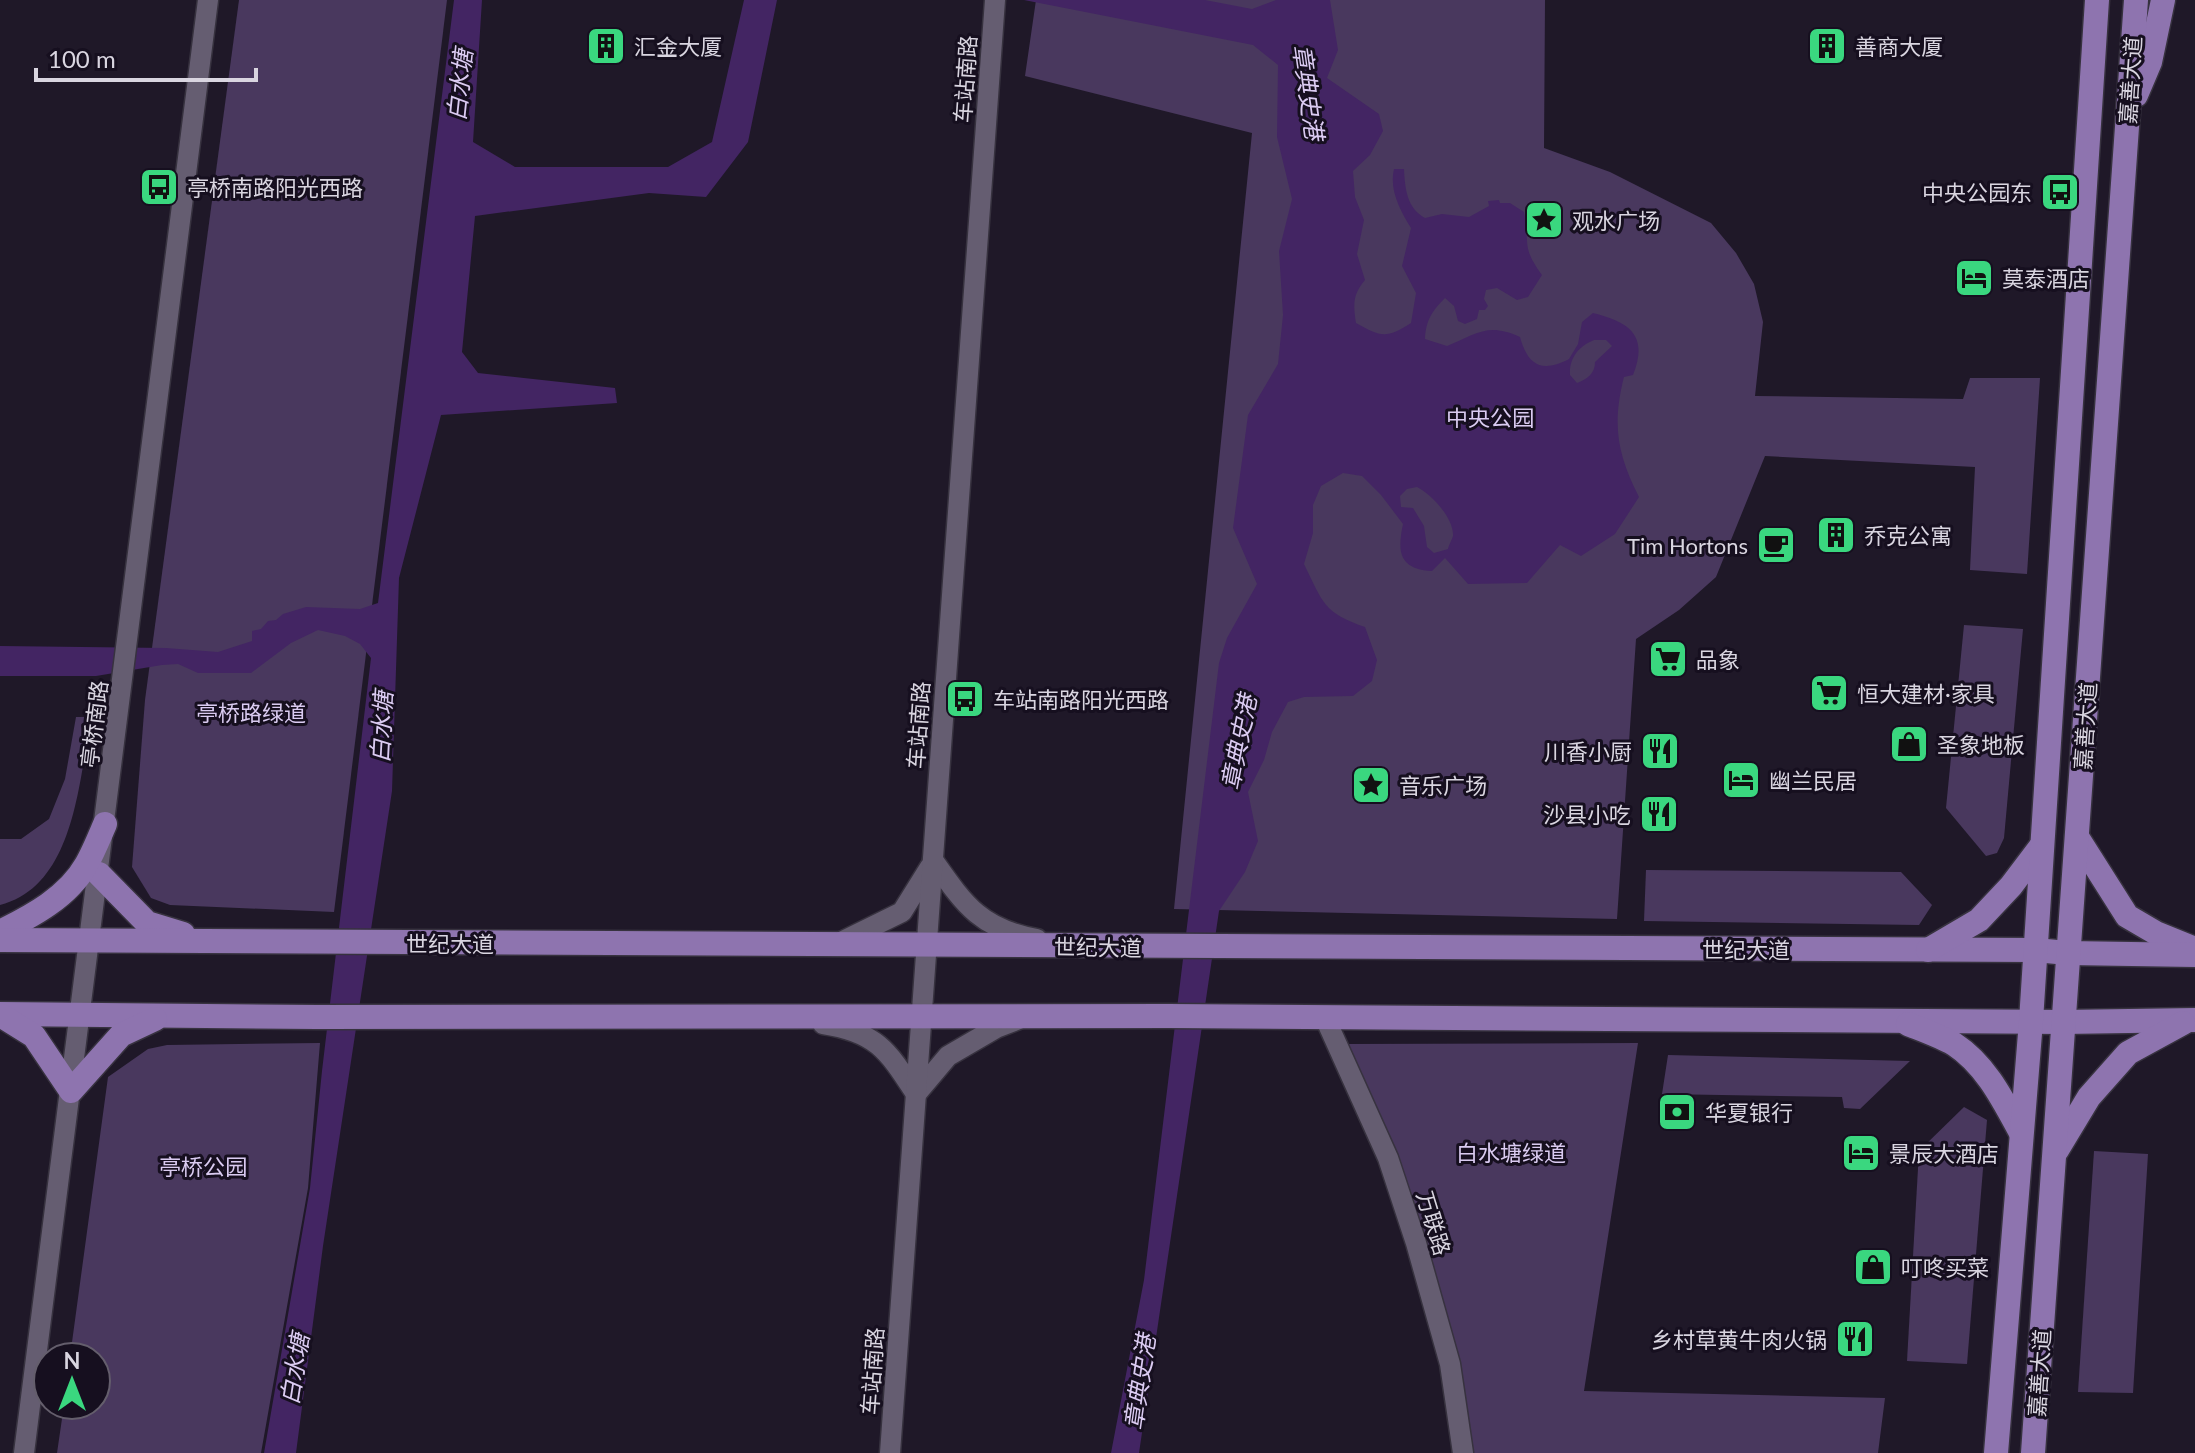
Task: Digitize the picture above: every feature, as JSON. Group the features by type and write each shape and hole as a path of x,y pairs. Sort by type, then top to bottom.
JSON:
{"main road":[{"path":"2078,0 2088,23 2085,62 2092,75"},
{"name":"嘉善大道","path":"1996,1453 2031,1021 2097,0"},
{"name":"嘉善大道","path":"2033,1453 2136,0"},
{"path":"2128,115 2150,62 2163,0"},
{"path":"0,932 32,916 62,893 85,868 105,824"},
{"path":"2077,837 2127,916 2195,952"},
{"path":"1928,950 1979,920 2011,886 2042,845"},
{"path":"99,874 147,923 204,941"},
{"name":"世纪大道","path":"0,940 2195,952"},
{"path":"0,1014 2192,1020"},
{"path":"0,1014 34,1036 71,1091 121,1035 160,1016"},
{"path":"1898,1020 1951,1043 1975,1060 2002,1096 2022,1135"},
{"path":"2054,1155 2089,1097 2128,1053 2192,1020"}],"street":[{"path":"194,0 199,79"},
{"name":"亭桥南路","path":"24,1453 208,0"},
{"path":"199,79 220,0"},
{"name":"车站南路","path":"890,1453 994,3"},
{"path":"836,944 902,912 933,860 967,907 991,924 1018,935 1083,946"},
{"path":"768,1016 848,1028 865,1034 892,1058 916,1094 948,1056 996,1028 1026,1016"},
{"name":"万联路","path":"1325,1018 1388,1158 1416,1243 1450,1364 1463,1453"}],"green space":[{"name":"亭桥路绿道","path":"239,0 447,0 334,912 170,905 151,898 132,867 145,700"},
{"name":"中央公园","path":"1036,0 1545,0 1544,148 1610,172 1711,223 1736,253 1754,284 1763,322 1755,396 1963,399 1970,378 2040,378 2027,574 1970,570 1975,467 1765,456 1716,577 1679,610 1636,639 1617,919 1174,909 1252,133 1025,76"},
{"path":"1964,625 2023,629 2004,838 1997,853 1986,856 1946,808"},
{"path":"76,717 91,717 77,799 59,854 44,876 25,894 0,905 0,839 21,839 49,819 65,779"},
{"path":"1646,870 1901,872 1932,905 1919,925 1644,921"},
{"name":"亭桥公园","path":"320,1043 308,1188 261,1453 57,1453 62,1421 112,1421 112,1341 72,1341 108,1077 148,1049 167,1045"},
{"name":"白水塘绿道","path":"1638,1043 1584,1391 1885,1398 1878,1453 1471,1453 1424,1242 1398,1155 1346,1044"},
{"path":"1668,1055 1910,1061 1860,1109 1844,1108 1842,1097 1662,1094"},
{"path":"1964,1107 1987,1120 1967,1364 1907,1361 1919,1151"},
{"path":"2094,1151 2148,1154 2133,1393 2078,1392"}],"water":[{"name":"白水塘","path":"454,0 482,0 473,142 515,167 668,167 712,142 744,0 777,0 748,142 706,197 649,193 475,216 462,352 478,373 615,388 617,403 441,415 399,578 392,791 323,1246 296,1453 264,1453 310,1188 371,658 360,644 345,636 318,630 291,643 251,673 198,673 178,664 96,676 0,676 0,646 166,648 218,652 252,641 252,631 261,629 268,621 276,620 283,614 306,607 360,609 378,603"},
{"name":"章典史港","path":"1024,0 1205,0 1252,9 1276,0 1330,0 1338,50 1327,78 1379,114 1383,131 1370,155 1353,171 1355,197 1364,220 1357,254 1365,280 1355,300 1356,323 1372,331 1389,334 1411,323 1416,293 1402,266 1411,228 1394,192 1394,169 1404,169 1406,191 1411,203 1425,218 1442,214 1469,217 1489,206 1488,201 1510,203 1524,212 1528,250 1542,275 1528,297 1517,300 1497,288 1486,290 1484,299 1488,306 1485,310 1479,310 1477,319 1465,324 1458,321 1454,306 1445,298 1430,316 1425,339 1447,346 1482,331 1499,330 1520,337 1527,355 1537,364 1551,366 1569,359 1578,344 1582,322 1593,313 1626,326 1637,340 1639,350 1633,375 1624,377 1620,394 1619,438 1621,453 1639,497 1615,534 1581,556 1560,545 1527,583 1468,584 1445,558 1432,571 1421,570 1407,563 1400,543 1403,524 1362,476 1343,473 1321,486 1313,505 1313,533 1304,564 1326,605 1341,617 1365,627 1377,660 1372,681 1353,696 1304,697 1288,702 1272,732 1264,760 1248,792 1258,841 1245,872 1219,911 1139,1453 1111,1453 1144,1280 1219,663 1227,638 1257,584 1233,528 1248,415 1278,364 1283,315 1279,251 1292,199 1277,137 1278,65 1253,45","holes":["1594,340 1606,340 1612,346 1595,362 1590,376 1577,383 1570,375 1573,358","1417,487 1446,514 1453,536 1448,549 1434,553 1427,547 1424,526 1413,508 1401,507 1400,496 1407,489"]}],"place":[{"name":"汇金大厦","path":"606,46"},
{"name":"善商大厦","path":"1827,46"},
{"name":"亭桥南路阳光西路","path":"159,187"},
{"name":"中央公园东","path":"2060,192"},
{"name":"观水广场","path":"1544,220"},
{"name":"莫泰酒店","path":"1974,278"},
{"name":"乔克公寓","path":"1836,535"},
{"name":"Tim Hortons","path":"1776,545"},
{"name":"品象","path":"1668,659"},
{"name":"恒大建材·家具","path":"1829,693"},
{"name":"车站南路阳光西路","path":"965,699"},
{"name":"圣象地板","path":"1909,744"},
{"name":"川香小厨","path":"1660,751"},
{"name":"幽兰民居","path":"1741,780"},
{"name":"音乐广场","path":"1371,785"},
{"name":"沙县小吃","path":"1659,814"},
{"name":"华夏银行","path":"1677,1112"},
{"name":"景辰大酒店","path":"1861,1153"},
{"name":"叮咚买菜","path":"1873,1267"},
{"name":"乡村草黄牛肉火锅","path":"1855,1339"}]}
